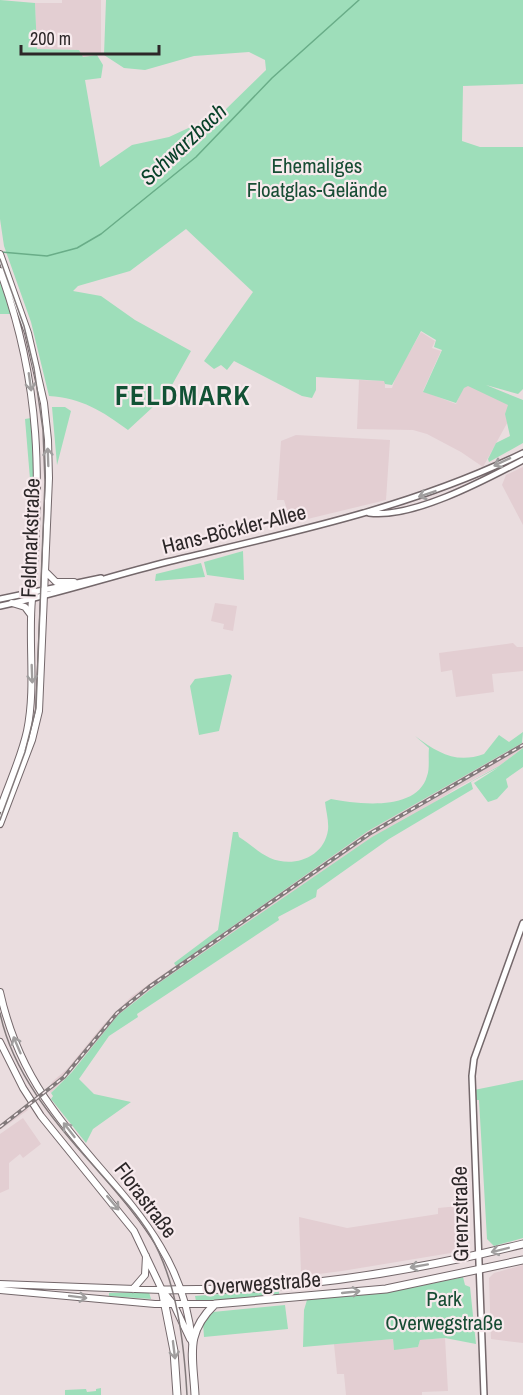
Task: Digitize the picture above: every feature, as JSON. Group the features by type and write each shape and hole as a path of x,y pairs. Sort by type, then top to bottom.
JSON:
{"main road":[{"name":"Feldmarkstraße","path":"0,255 28,333 44,403 49,478 39,711 32,740 0,824"},
{"name":"Feldmarkstraße","path":"0,271 23,340 35,422 39,477 30,712 20,754 0,809"},
{"path":"45,569 48,576 56,582 74,582"},
{"path":"12,603 25,607 32,615"},
{"name":"Florastraße","path":"0,992 15,1039 41,1091 83,1149 127,1197 156,1235 172,1266 186,1304 192,1345 195,1395"},
{"name":"Florastraße","path":"0,1042 30,1099 83,1169 116,1205 146,1252 166,1305 174,1351 177,1395"},
{"name":"Overwegstraße","path":"0,1284 182,1290 305,1283 477,1256 523,1244"},
{"name":"Florastraße","path":"133,1289 145,1275 146,1252"},
{"name":"Overwegstraße","path":"0,1290 166,1305 215,1304 386,1289 523,1260"},
{"path":"162,1290 174,1305 192,1345"},
{"name":"Florastraße","path":"192,1345 200,1320 215,1304"}],"street":[{"name":"Hans-Böckler-Allee","path":"0,606 368,513 447,487 523,453"},
{"name":"Hans-Böckler-Allee","path":"368,513 396,512 448,496 523,460"},
{"path":"394,504 396,512"},
{"name":"Hans-Böckler-Allee","path":"45,593 74,582 108,577"},
{"name":"Hans-Böckler-Allee","path":"0,599 33,596"},
{"name":"Grenzstraße","path":"484,1395 477,1256 472,1068 523,923"}],"shaded area":[{"path":"62,0 101,0 101,54 83,57 79,50 37,49 35,3 62,3"},
{"path":"421,332 435,341 432,348 441,351 423,391 456,404 466,381 518,403 483,467 427,434 413,430 357,429 359,380 385,381 385,388 392,388 397,374"},
{"path":"296,435 390,440 386,500 291,523 284,500 277,500 281,441"},
{"path":"523,467 523,525 502,485 506,475"},
{"path":"215,603 237,606 233,631 223,629 224,624 211,621"},
{"path":"513,643 517,647 523,647 523,671 492,674 494,692 456,697 452,670 441,672 439,653"},
{"path":"523,742 523,748 499,766 457,788 248,923 131,1004 51,1093 48,1089 103,1025 132,996 368,831"},
{"path":"25,1106 28,1110 0,1130 0,1124"},
{"path":"23,1118 41,1144 23,1158 20,1154 9,1163 9,1189 0,1193 0,1134"},
{"path":"459,1206 460,1214 469,1214 468,1246 463,1251 342,1271 303,1276 301,1272 299,1217 347,1228 438,1214 438,1208"},
{"path":"523,1265 523,1343 491,1339 489,1278 494,1273"},
{"path":"445,1338 448,1391 422,1392 422,1395 346,1395 344,1374 337,1374 334,1344 393,1339 394,1349 418,1347 420,1340"}],"green space":[{"name":"Ehemaliges Floatglas-Gelände","path":"0,0 35,3 37,49 79,50 83,57 97,55 103,65 101,78 85,80 100,167 132,145 169,137 223,112 266,70 265,60 249,52 194,56 145,70 124,68 104,55 106,0 523,0 523,84 463,86 462,141 480,147 523,147 523,389 518,394 486,385 523,400 523,443 489,462 488,459 496,443 510,436 505,414 508,405 468,386 464,388 456,403 423,392 442,350 434,347 436,340 421,331 392,385 385,384 384,381 316,377 316,390 312,398 302,396 234,361 227,370 221,365 214,369 204,361 253,292 186,229 130,271 78,286 73,291 101,296 135,320 191,351 167,394 128,430 82,403 72,399 49,396 31,322 4,246 0,219"},
{"path":"0,279 12,314 0,314"},
{"path":"52,407 65,407 71,411 57,465"},
{"path":"31,418 34,485 32,503 25,419"},
{"path":"243,551 244,580 207,575 204,562"},
{"path":"201,563 205,577 155,581 156,574"},
{"path":"230,674 232,676 219,731 199,735 190,686 195,679"},
{"path":"523,732 522,743 368,831 176,966 174,963 218,930 233,832 238,832 239,837 270,858 288,862 306,858 314,854 325,840 328,820 325,802 331,799 356,803 385,803 411,795 421,788 428,773 429,748 415,736 440,752 465,758 484,754 499,735 509,742"},
{"path":"523,748 523,767 506,779 508,787 497,799 488,802 474,783 499,767 471,782 473,789 389,839 317,890 316,897 278,917 279,920 137,1014 138,1017 109,1036 79,1079 94,1094 131,1102 93,1129 86,1143 51,1099 53,1096 51,1093 72,1072 118,1015 159,983 372,837 499,766"},
{"path":"523,1080 523,1238 494,1246 487,1239 479,1100 475,1100 474,1090"},
{"name":"Park Overwegstraße","path":"463,1277 465,1285 470,1287 476,1344 445,1338 420,1340 418,1347 394,1350 393,1339 303,1347 304,1310 307,1300 415,1287"},
{"path":"279,1289 279,1295 198,1301 195,1296"},
{"path":"149,1292 151,1299 109,1296 109,1293"},
{"path":"285,1305 288,1329 204,1337 203,1323 213,1312"},
{"path":"101,1388 101,1395 65,1395 65,1390 86,1389 87,1392"}],"waterway":[{"name":"Schwarzbach","path":"1,252 47,256 77,248 101,234 196,157 272,78 359,0"}],"tram line":[{"path":"0,259 24,326 34,368 43,430 45,482 36,708 25,752 0,820"},
{"path":"0,1013 14,1055 36,1094 63,1130 137,1216 159,1253 178,1312 187,1395"}],"railway":[{"path":"0,1127 64,1077 117,1013 149,987 369,834 523,745"}],"district":[{"name":"FELDMARK","path":"183,395"}]}
